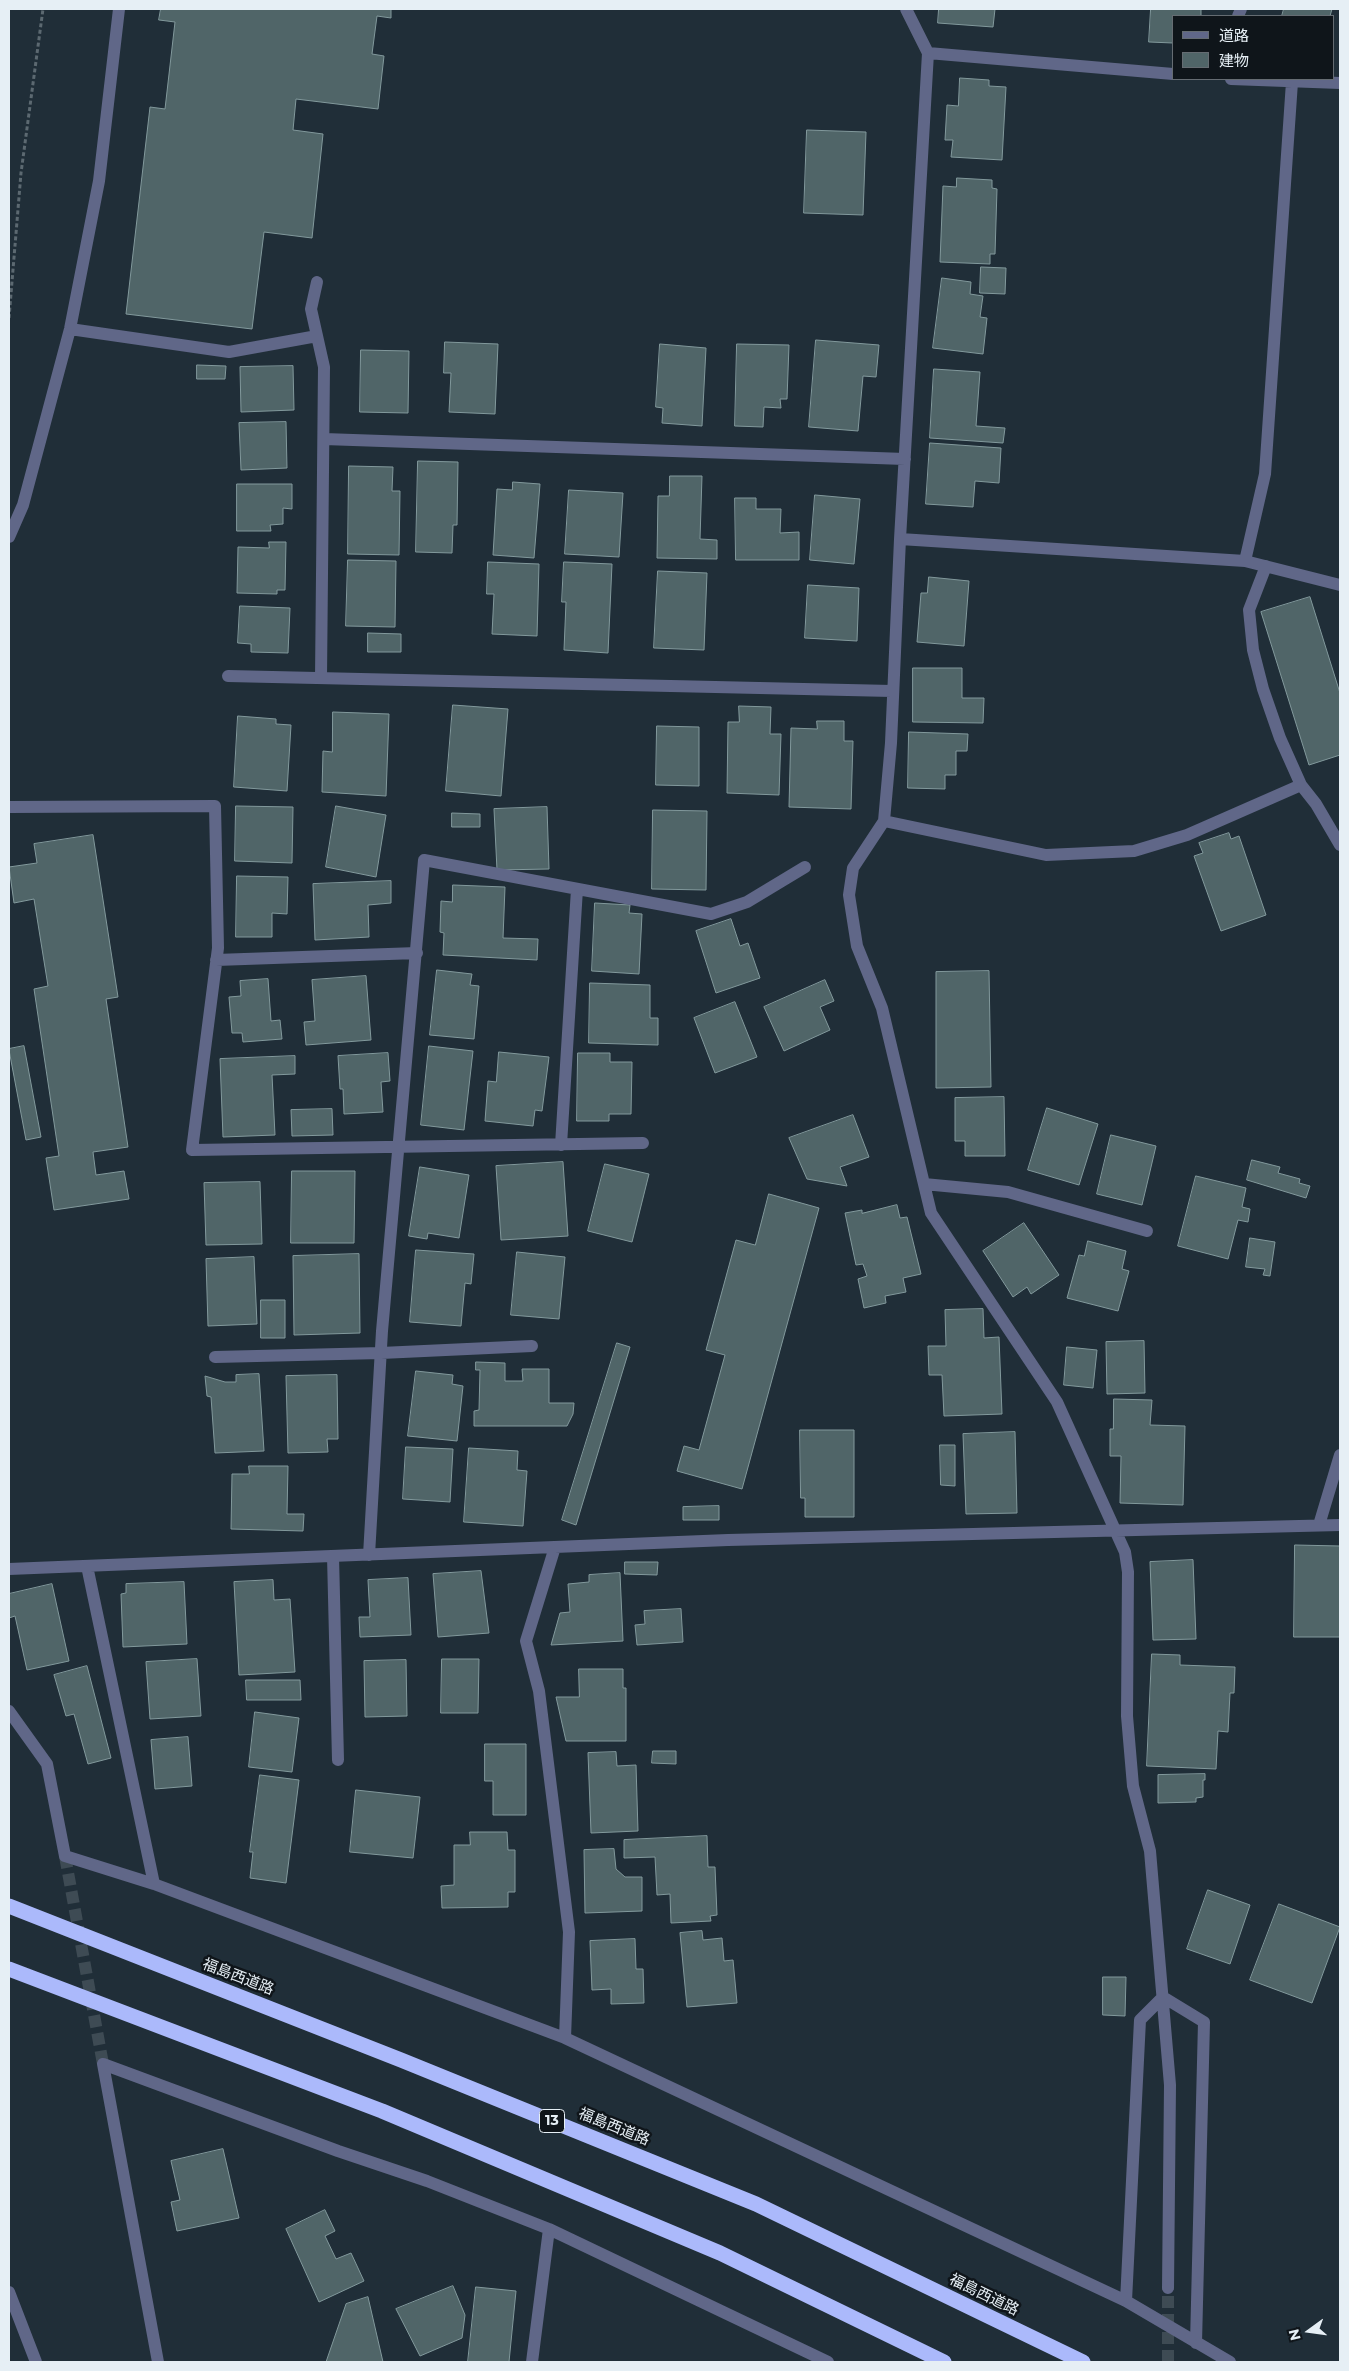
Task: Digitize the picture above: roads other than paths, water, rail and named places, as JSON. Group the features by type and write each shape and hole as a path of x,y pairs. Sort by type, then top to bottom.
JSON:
{"highway":[{"name":"福島西道路","path":"9,1906 410,2064 756,2204 1084,2362"},
{"path":"9,1969 382,2111 711,2249 944,2362"}],"street":[{"path":"9,537 23,505 70,329 99,181 119,9"},
{"path":"906,9 928,53 900,539 891,743 884,821 853,868 849,895 857,946 882,1008 931,1213 1057,1402 1125,1552 1128,1572 1127,1716 1133,1786 1150,1851 1170,2085 1168,2288"},
{"path":"928,53 1172,74"},
{"path":"1251,80 1340,83"},
{"path":"1246,561 1265,474 1292,82"},
{"path":"317,282 311,309 324,367 321,678"},
{"path":"70,329 229,352 317,336"},
{"path":"324,439 905,459"},
{"path":"900,539 1246,561 1340,585"},
{"path":"1266,566 1249,610 1253,650 1263,689 1280,738 1301,785 1316,804 1340,845"},
{"path":"228,676 892,692"},
{"path":"884,821 1046,854 1134,850 1187,835 1301,785"},
{"path":"9,807 215,806 218,948 192,1150 643,1143"},
{"path":"369,1554 381,1353 424,860 711,914 747,902 805,867"},
{"path":"561,1145 577,889"},
{"path":"216,960 417,953"},
{"path":"924,1184 1008,1192 1147,1231"},
{"path":"215,1358 532,1346"},
{"path":"1319,1525 1340,1455"},
{"path":"9,1569 728,1540 1116,1532 1340,1525"},
{"path":"555,1547 526,1641 539,1691 569,1932 565,2038"},
{"path":"332,1556 338,1760"},
{"path":"87,1566 154,1884"},
{"path":"9,1711 47,1764 65,1856 154,1884 565,2038 1126,2301 1230,2362"},
{"path":"1126,2301 1140,2020 1163,1997"},
{"path":"1163,1997 1204,2022 1196,2342"},
{"path":"158,2362 103,2064 338,2151 428,2181 549,2229 828,2362"},
{"path":"532,2362 549,2229"},
{"path":"9,2292 36,2362"}],"tunnel":[{"path":"65,1856 103,2064"},
{"path":"1168,2288 1168,2362"}]}
